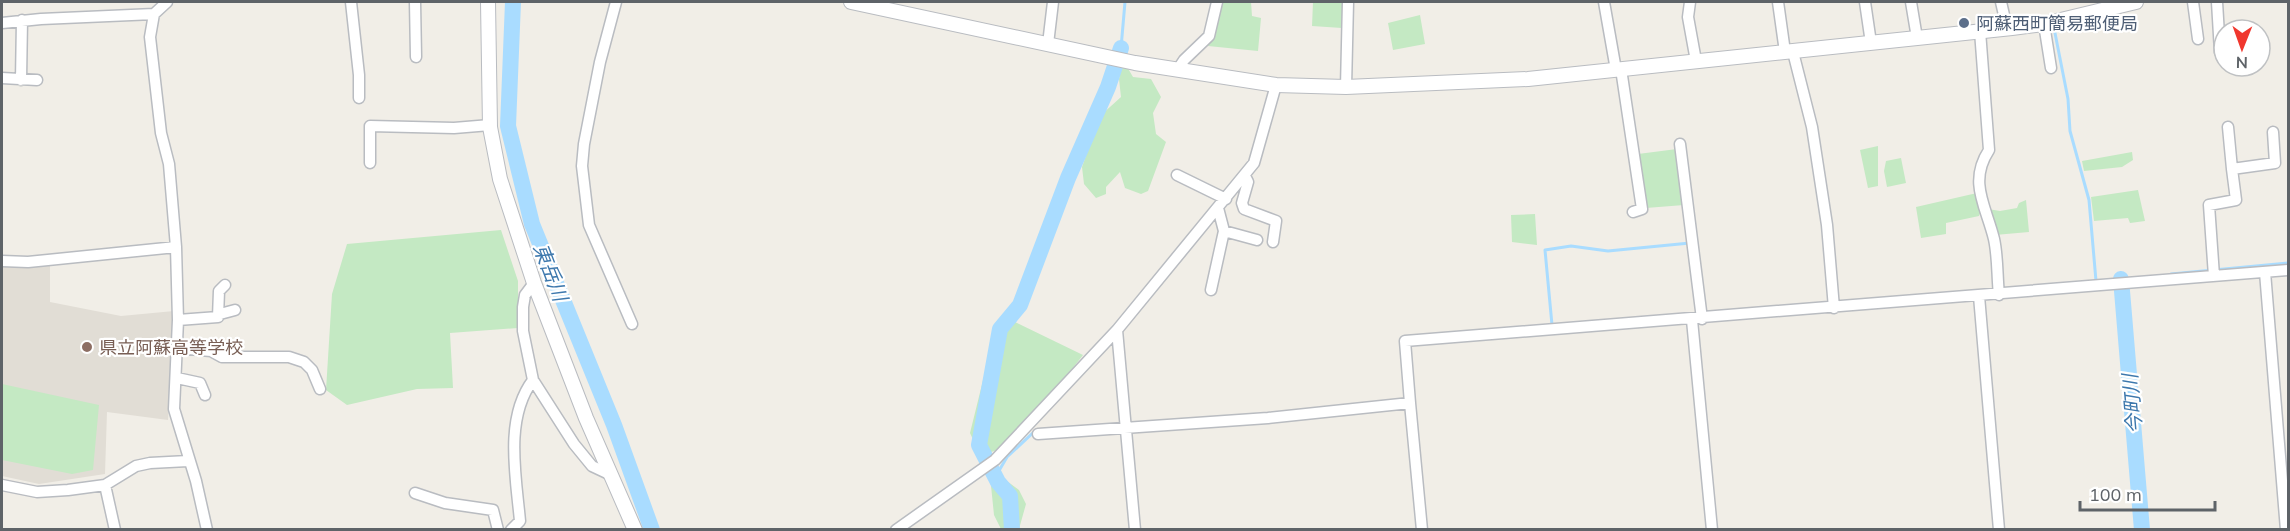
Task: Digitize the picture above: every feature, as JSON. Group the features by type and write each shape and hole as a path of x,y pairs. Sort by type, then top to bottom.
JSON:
{"street":[{"path":"167,2 154,14 150,37 161,133 169,164 176,247 178,320 174,409 188,461 196,481 207,530"},
{"path":"351,2 359,75 359,98"},
{"path":"415,2 416,57"},
{"path":"488,2 490,125 500,179 534,283 609,474 635,530"},
{"path":"616,2 600,62 582,166 589,225 632,324"},
{"path":"851,2 1178,69 1276,85 1346,87 1528,79 1789,52 2044,24 2136,2"},
{"path":"1048,44 1053,2"},
{"path":"1178,69 1209,36 1217,2"},
{"path":"1346,87 1348,2"},
{"path":"1604,2 1642,209 1633,212"},
{"path":"1690,2 1688,18 1696,62"},
{"path":"1778,2 1789,52 1812,127 1827,225 1834,308"},
{"path":"1864,2 1871,43"},
{"path":"1911,2 1917,38"},
{"path":"2001,2 2007,28"},
{"path":"2193,2 2198,39"},
{"path":"2217,2 2218,18"},
{"path":"2,23 21,20 154,14"},
{"path":"21,20 21,80"},
{"path":"2044,24 2051,68"},
{"path":"1980,31 1989,150 1980,165 1979,181 1982,202 1994,240 1999,295"},
{"path":"2,78 37,80"},
{"path":"896,530 995,460 1118,330 1254,163 1276,85"},
{"path":"370,163 370,126 454,128 490,125"},
{"path":"2214,276 2210,205 2236,200 2228,127"},
{"path":"2232,169 2275,163 2273,132"},
{"path":"1680,144 1697,319 1712,530"},
{"path":"1177,174 1222,203"},
{"path":"1245,176 1248,182 1242,203 1244,209 1276,221 1273,242"},
{"path":"1211,290 1224,231 1222,203"},
{"path":"1224,231 1257,240"},
{"path":"2,261 28,262 176,247"},
{"path":"1422,530 1405,341 1979,297 2289,270"},
{"path":"2265,272 2286,530"},
{"path":"534,283 525,295 523,307 523,331 533,380 574,444 592,466 609,474"},
{"path":"220,314 219,291 225,285"},
{"path":"1979,297 1998,530"},
{"path":"178,320 213,319 220,314 235,310"},
{"path":"1118,330 1135,530"},
{"path":"177,348 211,351 222,357 289,357 304,362 312,369 320,389"},
{"path":"177,378 200,383 205,395"},
{"path":"512,530 520,521 514,460 520,403 533,380"},
{"path":"1038,434 1268,418 1410,403"},
{"path":"2,485 49,492 105,485 136,466 188,461"},
{"path":"105,485 115,530"},
{"path":"415,493 445,503 493,510 498,530"}],"shaded area":[{"name":"県立阿蘇高等学校","path":"2,264 50,264 50,302 121,316 174,311 168,420 107,412 105,474 39,484 2,476"}],"green space":[{"path":"1222,2 1251,2 1252,16 1261,18 1258,51 1208,46 1216,31"},
{"path":"1313,2 1344,2 1342,28 1312,26"},
{"path":"1420,15 1425,44 1393,50 1388,23"},
{"path":"1122,65 1126,65 1133,77 1151,79 1161,97 1153,113 1156,134 1166,142 1148,191 1141,194 1125,188 1120,172 1106,187 1106,194 1096,198 1084,184 1082,167 1100,116 1121,97 1119,79"},
{"path":"1878,146 1878,186 1868,188 1860,150"},
{"path":"1677,149 1684,205 1646,208 1638,154"},
{"path":"2132,152 2133,160 2122,167 2084,171 2082,161"},
{"path":"1901,158 1906,183 1887,187 1884,171 1886,161"},
{"path":"2138,190 2145,221 2130,223 2128,218 2094,221 2091,197"},
{"path":"1977,193 1981,210 1979,216 1946,223 1946,234 1921,238 1916,207"},
{"path":"2026,200 2029,232 1995,235 1988,209 2000,211 2017,208 2019,203"},
{"path":"1535,214 1537,245 1512,242 1511,215"},
{"path":"501,230 518,281 518,328 450,333 453,388 417,389 347,405 326,390 332,294 347,244"},
{"path":"1015,322 1083,355 1013,445 985,454 996,473 1019,490 1026,504 1019,529 1001,529 994,515 990,476 970,433 993,340"},
{"path":"2,384 99,405 93,470 72,474 2,460"}],"waterway":[{"name":"東岳川","path":"513,2 508,126 532,224 614,425 652,530"},
{"path":"1121,48 1125,2"},
{"path":"2054,28 2068,99 2070,131 2089,200 2096,281"},
{"path":"1012,530 1010,496 998,482 979,445 1000,329 1020,305 1068,178 1108,87 1121,48"},
{"path":"1549,325 1552,325 1545,250 1571,246 1608,251 1690,243"},
{"path":"2171,274 2288,263"},
{"name":"今町川","path":"2121,279 2142,530"},
{"path":"1000,469 1007,457 1036,430"}],"place":[{"name":"阿蘇西町簡易郵便局","path":"1964,23"},
{"name":"県立阿蘇高等学校","path":"87,347"}]}
